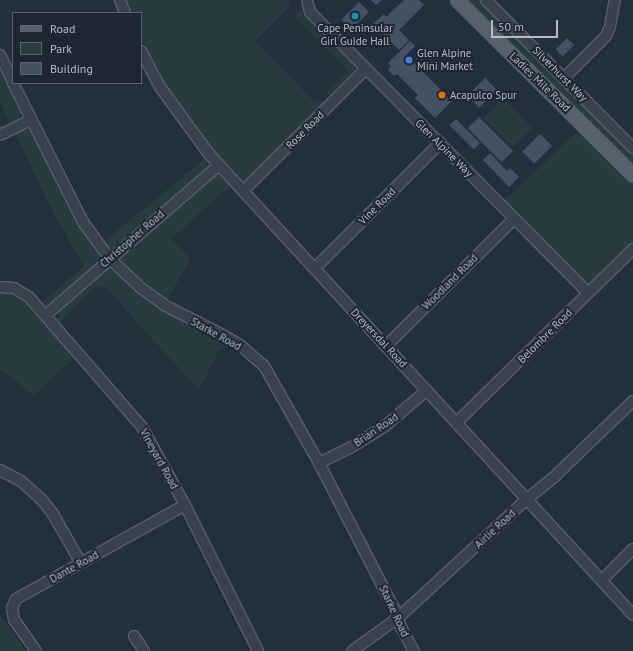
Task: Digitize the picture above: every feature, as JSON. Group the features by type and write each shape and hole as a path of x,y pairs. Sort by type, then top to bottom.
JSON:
{"main road":[{"name":"Ladies Mile Road","path":"457,0 633,175"},
{"name":"Ladies Mile Road","path":"623,165 633,179"}],"street":[{"path":"120,0 125,12"},
{"name":"Glen Alpine Way","path":"308,0 310,12 588,294"},
{"name":"Silverhurst Way","path":"486,0 633,148"},
{"path":"564,78 606,36 610,27 614,0"},
{"name":"Dreyersdal Road","path":"142,53 160,87 197,140 633,615"},
{"name":"Starke Road","path":"0,55 12,81"},
{"name":"Rose Road","path":"244,190 366,69"},
{"name":"Starke Road","path":"13,84 83,222 110,259 141,288 164,305 225,336 255,358 271,376 319,463 414,651"},
{"path":"0,135 31,120"},
{"name":"Vine Road","path":"315,268 440,143"},
{"name":"Christopher Road","path":"46,315 219,165"},
{"name":"Woodland Road","path":"386,346 514,219"},
{"name":"Belombre Road","path":"457,422 633,249"},
{"name":"Vineyard Road","path":"0,287 10,287 22,291 46,315 142,427 185,506 258,651"},
{"name":"Brian Road","path":"319,463 350,448 385,426 427,390"},
{"name":"Airlie Road","path":"352,651 398,618 527,499 555,476 633,401"},
{"path":"0,470 21,481 42,500 53,514 81,563"},
{"name":"Dante Road","path":"36,651 14,620 12,612 14,602 20,596 185,506"},
{"path":"602,580 633,549"},
{"path":"134,636 144,651"}],"green space":[{"path":"126,0 287,0 291,5 255,41 313,100 321,101 323,106 251,178 244,180 237,178 213,152 164,87 142,40 142,12 131,12"},
{"path":"457,0 486,0 633,148 633,249 588,293 500,205 584,125"},
{"path":"301,11 355,66 355,74 333,96 329,96 327,91 348,70 297,19 296,13"},
{"path":"0,62 21,107 20,117 10,124 0,103"},
{"path":"503,98 533,128 513,147 483,118"},
{"path":"21,130 29,130 35,136 79,225 100,257 98,263 88,273 51,305 47,306 40,303 84,267 51,208 15,133"},
{"path":"206,158 208,161 207,169 116,248 109,250 102,243"},
{"path":"214,175 222,176 231,185 171,239 191,259 166,301 143,285 120,263 121,257"},
{"path":"107,269 113,270 144,297 172,314 229,344 227,347 219,350 199,390 105,287 97,286 59,323 58,319 60,311"},
{"path":"0,288 16,289 78,354 34,395 0,369"},
{"path":"0,615 26,651 0,651"}],"building":[{"path":"371,0 382,0 376,5"},
{"path":"404,0 419,0 424,5 399,30 409,40 399,50 373,24 384,14 386,17"},
{"name":"Cape Peninsular Girl Guide Hall","path":"359,2 369,12 351,30 341,20"},
{"path":"567,38 574,45 563,56 556,49"},
{"path":"410,41 415,46 406,55 452,101 435,118 415,98 418,95 397,74 394,76 388,70 391,66 388,63"},
{"path":"485,78 497,90 479,108 467,96"},
{"path":"479,117 513,151 502,162 468,128"},
{"path":"456,119 480,143 474,149 450,125"},
{"path":"540,134 552,146 534,164 522,152"},
{"path":"490,153 507,171 510,168 519,177 509,187 483,160"}],"place":[{"name":"Cape Peninsular Girl Guide Hall","path":"355,16"},
{"name":"Glen Alpine Mini Market","path":"409,60"},
{"name":"Acapulco Spur","path":"442,95"}]}
